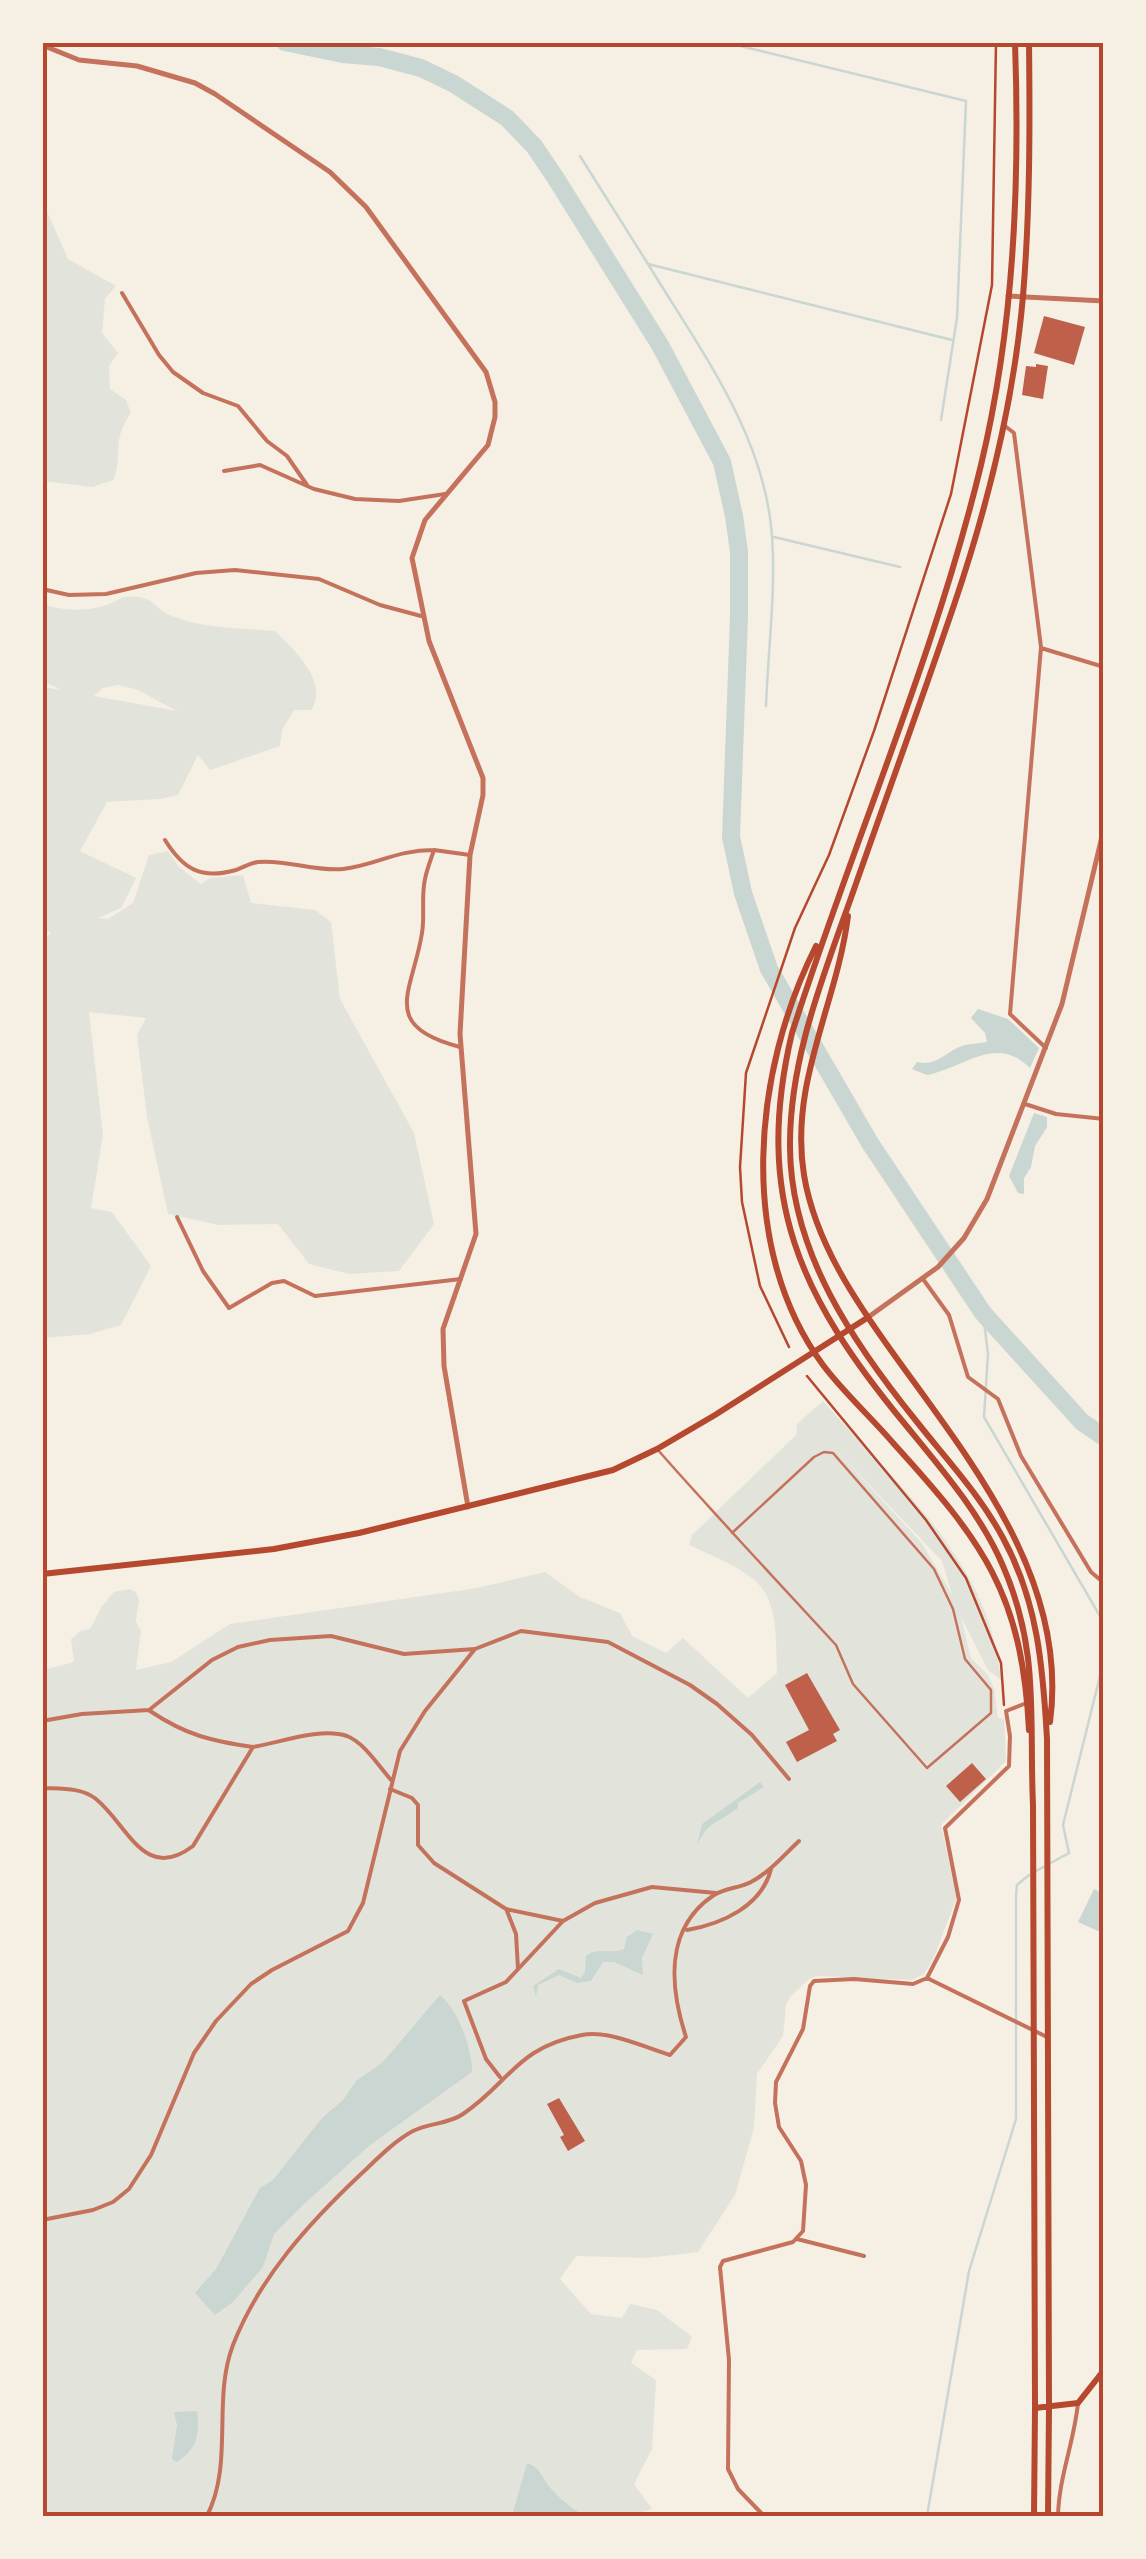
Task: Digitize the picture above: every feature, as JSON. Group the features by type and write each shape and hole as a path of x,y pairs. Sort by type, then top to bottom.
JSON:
{"main road":[{"path":"1015,42 1016,190 996,394 964,527 936,619 792,1033 782,1077 777,1162 790,1233 830,1323 953,1486 1003,1565 1018,1603 1030,1655 1034,1719 1030,1746"},
{"path":"1028,42 1030,146 1023,298 1004,425 956,599 850,900 796,1069 790,1152 798,1212 810,1252 840,1316 915,1420 964,1477 1014,1560 1038,1630 1047,1739 1048,2516"},
{"path":"850,900 845,939 804,1094 804,1175 814,1211 844,1280 991,1494 1028,1566 1051,1652 1053,1679 1047,1739"},
{"path":"828,923 798,982 778,1055 761,1172 773,1258 812,1350 964,1524 986,1557 1015,1623 1028,1703 1033,1864 1034,2516"},
{"path":"42,1574 274,1549 468,1507 613,1470 657,1450 867,1318"},
{"path":"1035,2408 1078,2403 1104,2370"}],"street":[{"path":"42,45 78,60 137,66 195,83 316,162 359,199 473,351 492,388 495,418 488,445 425,520 414,546 412,572 421,616 483,778 470,854 461,1047 476,1234 447,1311 443,1345 468,1507"},
{"path":"122,293 173,372 203,393 238,406 267,441 287,456 307,485"},
{"path":"1008,296 1104,301"},
{"path":"1004,425 1014,433 1040,647 1010,1014 1046,1048"},
{"path":"224,472 260,465 307,485 356,499 399,501 450,492"},
{"path":"42,589 88,596 132,590 196,573 235,570 319,579 380,605 421,616"},
{"path":"1040,647 1104,666"},
{"path":"867,1318 932,1272 964,1238 1000,1171 1074,959 1104,828"},
{"path":"165,840 178,862 208,874 256,862 341,869 399,852 470,854"},
{"path":"434,850 424,882 423,925 417,964 406,988 407,1009 426,1036 461,1047"},
{"path":"1025,1104 1056,1114 1104,1120"},
{"path":"177,1217 202,1271 229,1308 284,1281 316,1296 462,1279"},
{"path":"923,1279 949,1315 968,1377 998,1399 1020,1456 1091,1572 1104,1583"},
{"path":"42,1721 149,1710 212,1660 238,1647 270,1640 331,1636 404,1654 475,1649 521,1631 608,1642 690,1685 752,1736 789,1779"},
{"path":"42,2220 93,2210 113,2202 129,2189 150,2155 194,2053 216,2022 251,1984 348,1931 363,1904 400,1751 425,1711 475,1649"},
{"path":"764,2516 738,2489 728,2470 729,2360 720,2267 723,2261 794,2242 803,2231 806,2185 800,2160 779,2127 776,2082 802,2029 810,1986 822,1979 913,1984 926,1978 948,1937 959,1900 945,1828 1009,1766 1006,1711 1028,1703"},
{"path":"149,1710 181,1731 210,1741 252,1747 319,1736 346,1736 361,1746 392,1781"},
{"path":"42,1788 84,1791 96,1798 142,1851 156,1859 178,1858 193,1846 214,1815 252,1747"},
{"path":"390,1789 412,1798 418,1805 418,1845 434,1863 506,1909 563,1921"},
{"path":"501,2078 486,2059 464,2001 506,1982 563,1921 595,1903 634,1890 652,1887 716,1893 749,1884 799,1841"},
{"path":"684,1930 704,1927 751,1903 767,1885 770,1869"},
{"path":"207,2516 218,2496 225,2372 232,2346 275,2269 311,2221 413,2130 460,2116 543,2046 586,2034 670,2055 686,2037 672,1980 684,1930 716,1893"},
{"path":"506,1909 516,1934 518,1969"},
{"path":"926,1978 1047,2037"},
{"path":"796,2238 864,2256"},
{"path":"1058,2516 1061,2475 1074,2435 1078,2403"}],"lane":[{"path":"657,1450 732,1533 836,1646 852,1684 927,1768 991,1713 991,1690 965,1659 953,1609 934,1570 833,1453 814,1457 732,1533"}],"path":[{"path":"788,1346 752,1259 740,1167 746,1073 787,952 874,731 951,494 992,285 996,42"}],"shaded area":[{"path":"42,200 68,259 116,286 105,299 102,333 118,353 109,366 110,389 126,400 131,413 121,432 113,480 92,487 43,481"},
{"path":"123,597 148,600 165,613 197,623 275,631 307,667 313,677 316,699 311,710 294,710 282,730 280,746 210,770 198,755 178,795 107,802 80,851 136,878 121,908 98,918 108,919 133,903 149,855 168,851 179,867 201,884 210,878 243,875 251,903 315,910 331,922 340,999 414,1133 434,1224 399,1271 349,1274 309,1264 278,1224 219,1225 168,1214 147,1117 137,1035 146,1018 89,1012 103,1135 91,1208 112,1212 151,1266 121,1325 90,1334 43,1338 42,940 51,933 43,934 43,687 61,690 43,681 43,604 83,610","holes":["118,685 138,690 177,711 94,696 103,688"]},
{"path":"978,1009 1008,1019 1039,1048 1030,1068 1017,1058 993,1053 927,1075 912,1069 917,1062 930,1062 962,1046 987,1042 985,1033 971,1018"},
{"path":"1034,1113 1047,1117 1047,1127 1035,1146 1031,1167 1024,1178 1024,1194 1018,1193 1009,1176"},
{"path":"823,1401 914,1501 955,1555 986,1614 993,1639 1002,1681 988,1670 961,1617 971,1658 988,1675 998,1718 1004,1719 1006,1761 941,1825 957,1897 924,1974 912,1980 818,1976 791,1996 786,2005 783,2036 757,2074 754,2128 735,2195 698,2252 647,2258 576,2256 560,2279 591,2314 622,2318 630,2304 657,2310 692,2337 687,2349 637,2350 631,2363 656,2380 652,2449 634,2484 652,2509 629,2516 43,2516 43,1670 74,1662 71,1639 90,1629 114,1592 129,1589 136,1592 139,1600 136,1621 141,1631 136,1670 171,1662 230,1624 477,1588 545,1572 580,1597 620,1613 632,1636 666,1653 683,1638 748,1698 777,1673 770,1603 752,1578 689,1545 692,1535 796,1435 797,1424","holes":["832,1446 942,1561 952,1594 921,1542"]},
{"path":"760,1782 764,1787 710,1827 697,1845 702,1824"},
{"path":"1094,1889 1103,1893 1100,1932 1078,1922"},
{"path":"637,1930 653,1934 642,1958 643,1975 614,1962 603,1962 591,1981 577,1983 559,1975 538,1985 536,1996 533,1986 559,1969 581,1978 586,1956 624,1949 627,1937"},
{"path":"440,1995 463,2030 472,2072 370,2145 304,2204 274,2234 263,2267 233,2302 215,2315 195,2293 216,2269 260,2188 273,2180 322,2118 343,2100 356,2081 382,2063"},
{"path":"197,2411 196,2440 177,2462 172,2459 177,2425 174,2412"},
{"path":"527,2463 538,2470 552,2490 586,2516 512,2516"}],"building":[{"path":"1044,316 1085,327 1074,365 1034,353"},
{"path":"1026,366 1048,366 1043,399 1022,395"},
{"path":"807,1673 840,1730 833,1734 837,1741 797,1762 786,1742 809,1730 785,1685"},
{"path":"972,1763 986,1779 960,1802 946,1786"},
{"path":"559,2098 585,2141 568,2151 547,2104"}],"waterway":[{"path":"285,42 421,68 507,118 534,146 555,177 660,345 722,462 734,516 739,552 739,617 731,837 743,893 769,969 870,1143 983,1313 1082,1422 1104,1437"},
{"path":"724,42 966,101 957,318 941,420"},
{"path":"580,156 648,264 952,340"},
{"path":"648,264 726,394 757,463 767,499 773,578 766,706"},
{"path":"774,537 900,567"},
{"path":"983,1313 988,1354 984,1417 1104,1623"},
{"path":"1036,1871 1069,1853 1063,1825 1104,1660"},
{"path":"927,2516 969,2271 1016,2119 1016,1896 1017,1885 1029,1875"}]}
